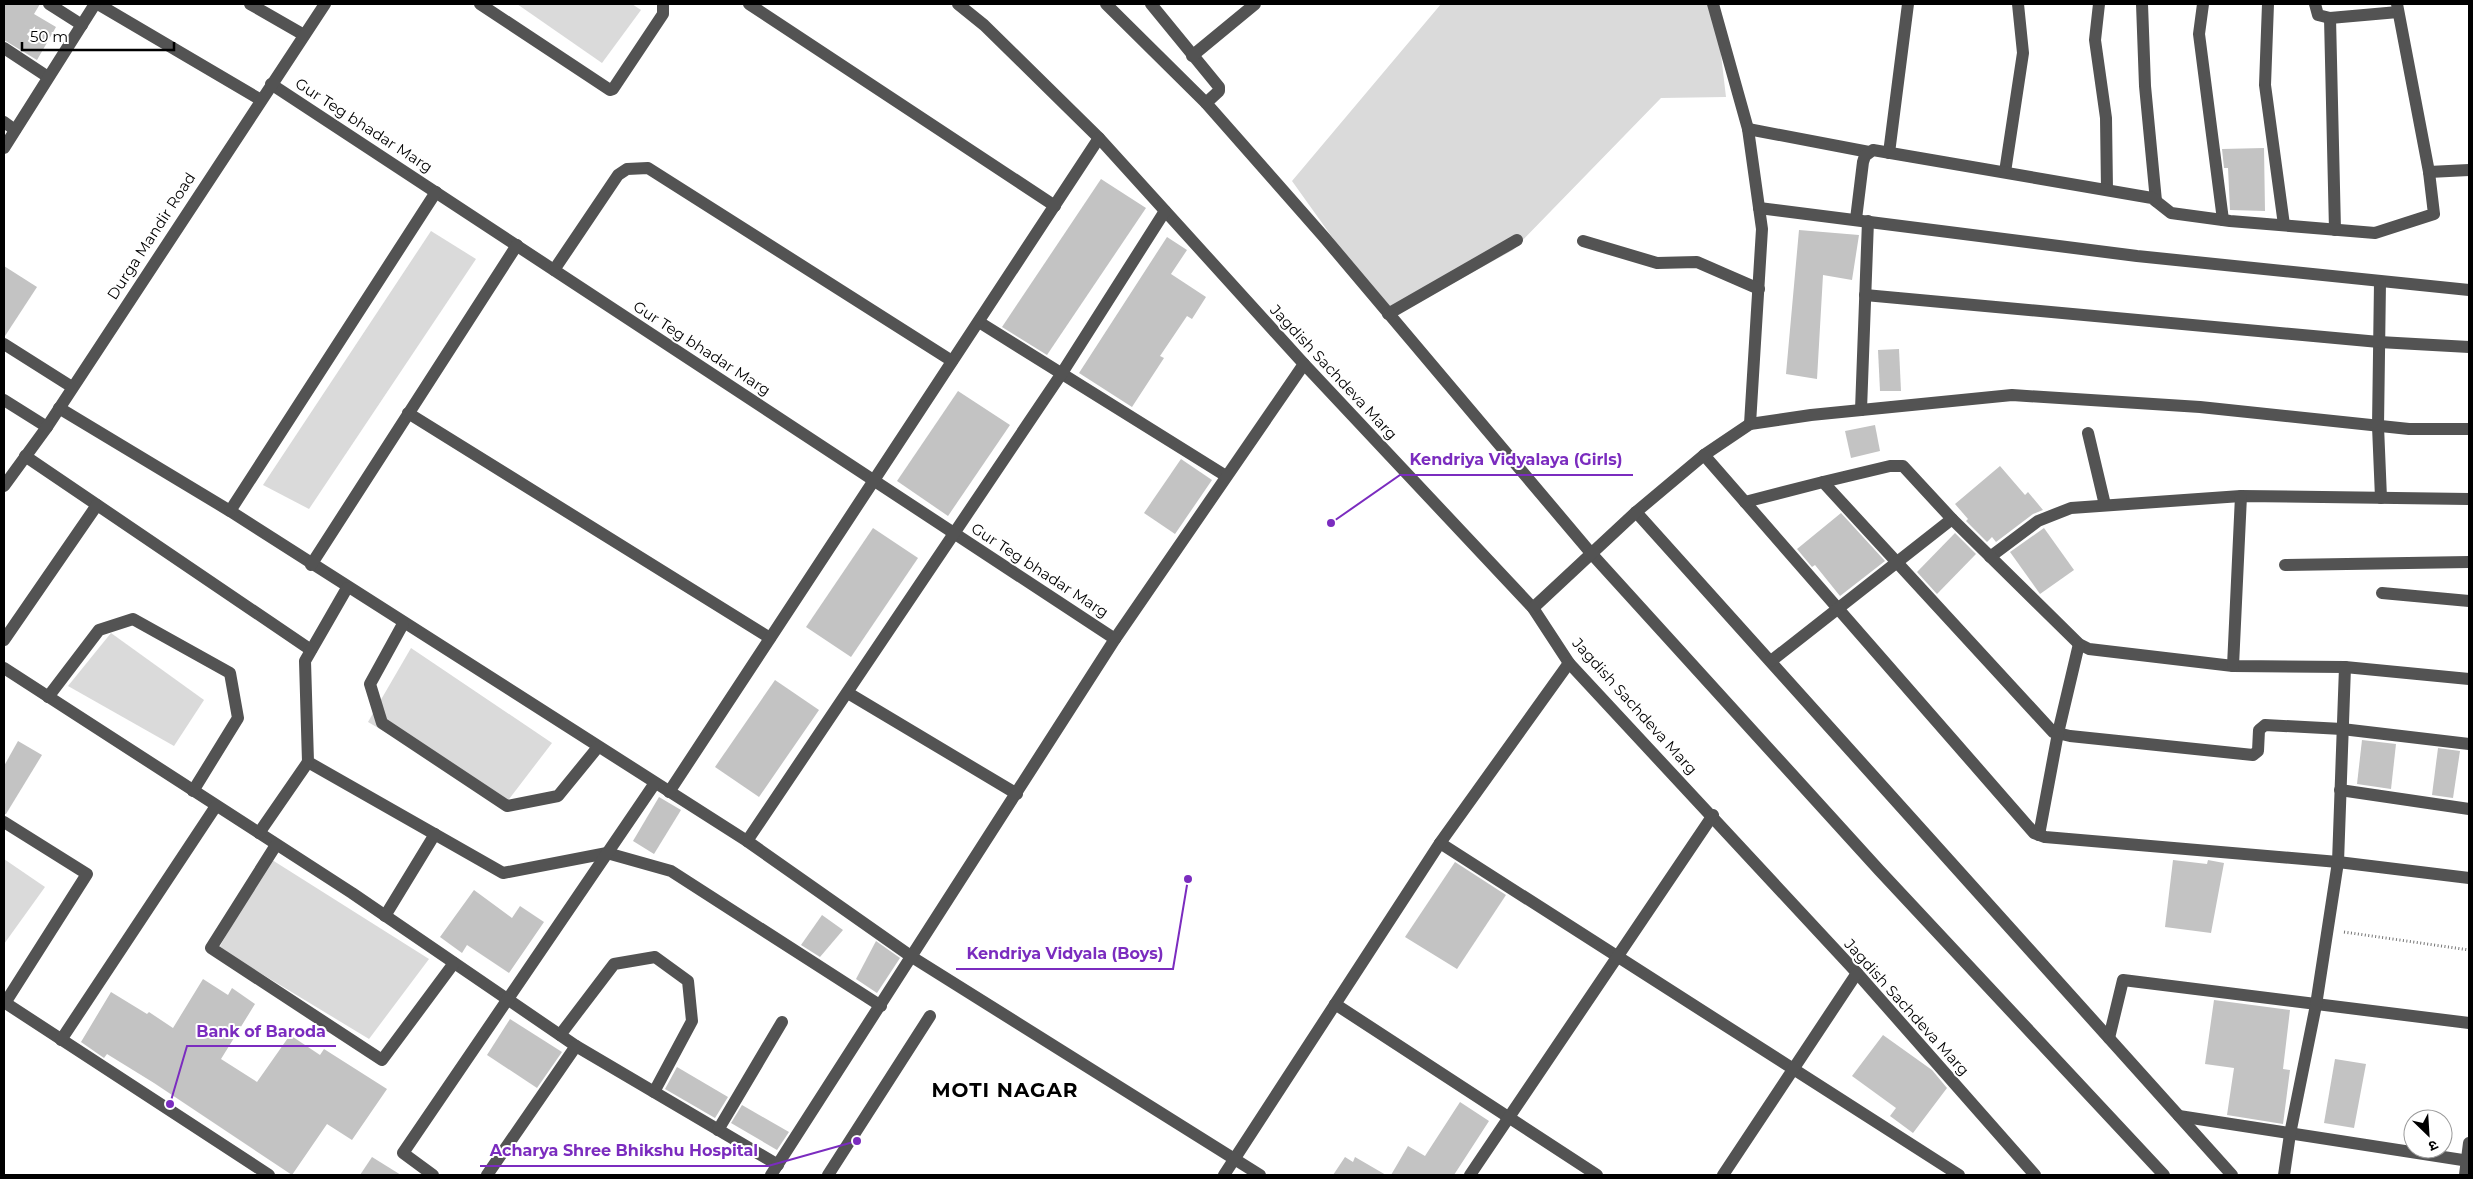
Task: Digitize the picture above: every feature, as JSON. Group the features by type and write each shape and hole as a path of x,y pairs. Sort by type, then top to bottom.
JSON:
{"street":[{"path":"49,4 82,25"},
{"path":"4,148 48,77 97,4 261,100"},
{"path":"250,4 304,35"},
{"name":"Durga Mandir Road","path":"4,486 47,427 325,4"},
{"path":"480,4 610,90 619,81 663,14 665,5"},
{"path":"750,4 1055,206"},
{"name":"Jagdish Sachdeva Marg","path":"958,4 984,25 1099,138 1304,364 1532,608 1569,663 1857,973 2035,1175"},
{"path":"1106,4 1206,103 1590,552 1879,870 2164,1175"},
{"path":"1151,4 1219,87 1219,91 1206,103"},
{"path":"1192,56 1255,4"},
{"path":"1713,4 1736,78 1748,129 1762,229 1750,424"},
{"path":"1889,153 1908,4"},
{"path":"2005,172 2023,52 2018,4"},
{"path":"2099,4 2095,40 2106,118 2107,190"},
{"path":"2142,4 2145,86 2156,201"},
{"path":"2203,4 2199,34 2223,220"},
{"path":"2268,4 2265,85 2284,226"},
{"path":"1748,129 1869,152 1873,150 2107,190 2156,201 2171,213 2223,220 2375,233 2434,214 2429,172 2398,8 2330,18 2318,15 2315,4"},
{"path":"2330,18 2335,230"},
{"path":"4,48 48,77"},
{"name":"Gur Teg bhadar Marg","path":"272,84 1115,639"},
{"path":"4,122 15,130"},
{"path":"669,792 1099,138"},
{"path":"1861,410 1865,295 1862,220 1863,162 1869,152"},
{"path":"554,270 618,175 627,169 648,168 952,362"},
{"path":"2429,172 2469,170"},
{"path":"230,511 436,192"},
{"path":"1759,208 2137,256 2469,290"},
{"path":"747,841 1062,373 1165,211"},
{"path":"1388,314 1517,240"},
{"path":"1582,241 1657,263 1697,262 1758,289"},
{"path":"311,565 517,245"},
{"path":"2380,282 2378,426 2381,498"},
{"path":"1865,295 2379,342 2469,347"},
{"path":"979,322 1226,476"},
{"path":"4,344 72,387"},
{"path":"4,668 385,916 576,1046 718,1130 774,1170 1115,639 1304,364"},
{"path":"1532,608 1590,552 1636,512 1704,455 1750,424 1861,410 2012,395 2200,408 2409,429 2469,429"},
{"path":"4,400 47,427"},
{"path":"59,408 230,511 403,624 747,841 912,957 1260,1175"},
{"path":"408,413 770,638"},
{"path":"2088,433 2105,505"},
{"path":"1704,455 2034,832 2040,835 2338,862 2469,878"},
{"path":"25,456 311,650"},
{"path":"1745,502 1890,466 1903,466 1952,519 2079,644 2099,652 2233,666 2345,667 2469,679"},
{"path":"1823,482 2049,729 2058,733 2253,755 2258,751 2260,730 2265,726 2342,729 2469,744"},
{"path":"2233,666 2241,496"},
{"path":"1990,557 2038,520 2071,508 2241,496 2469,499"},
{"path":"4,640 98,505"},
{"path":"1636,512 2232,1175"},
{"path":"1771,661 1952,519"},
{"path":"2285,564 2469,562"},
{"path":"259,834 308,762 305,661 347,588"},
{"path":"2382,593 2469,601"},
{"path":"48,697 99,630 133,619 230,673 238,718 193,791"},
{"path":"403,624 370,684 382,723 507,806 558,796 598,747"},
{"path":"2040,835 2058,733 2079,644"},
{"path":"1224,1175 1440,843 1569,663"},
{"path":"2284,1175 2290,1134 2316,1005 2338,862 2345,667"},
{"path":"848,692 1017,794"},
{"path":"308,762 504,873 607,852 671,871 881,1006"},
{"path":"433,1175 403,1153 655,783"},
{"path":"2340,790 2469,809"},
{"path":"61,1040 216,806"},
{"path":"1470,1175 1713,816"},
{"path":"4,822 86,874 4,1003 269,1175"},
{"path":"385,916 435,834"},
{"path":"1440,843 1955,1174"},
{"path":"276,845 211,948 382,1060 454,963"},
{"path":"560,1035 614,964 655,957 688,981 692,1021 654,1092"},
{"path":"1723,1175 1857,973"},
{"path":"2110,1038 2123,980 2316,1005 2469,1022"},
{"path":"1335,1004 1597,1175"},
{"path":"828,1175 930,1016"},
{"path":"718,1130 782,1022"},
{"path":"486,1175 576,1046"},
{"path":"2179,1116 2468,1161"},
{"path":"2465,1175 2469,1144"}],"path":[{"path":"2327,930 2469,950"}],"shaded area":[{"path":"517,4 632,4 641,10 602,63"},
{"path":"1441,4 1715,4 1726,97 1661,98 1513,250 1390,318 1292,181"},
{"path":"431,231 476,259 309,509 263,485"},
{"path":"111,633 204,700 174,746 68,686"},
{"path":"411,648 552,743 506,803 368,722"},
{"path":"269,858 429,959 369,1039 219,948"},
{"path":"4,859 45,887 4,944"}],"building":[{"path":"4,4 40,4 34,14 56,27 37,60 4,40"},
{"path":"2264,148 2265,211 2230,210 2228,168 2224,168 2222,149"},
{"path":"1101,179 1146,208 1047,355 1002,327"},
{"path":"1799,230 1859,235 1852,280 1823,275 1817,379 1786,374"},
{"path":"1167,237 1187,250 1171,274 1206,297 1192,319 1187,316 1160,356 1164,358 1132,407 1079,373"},
{"path":"4,266 37,287 5,336 4,336"},
{"path":"1899,349 1901,391 1880,391 1878,350"},
{"path":"958,391 1010,425 948,516 897,481"},
{"path":"1875,425 1880,451 1851,458 1845,431"},
{"path":"1181,459 1212,480 1175,534 1144,513"},
{"path":"2000,466 2025,495 2028,492 2043,510 2033,514 1996,542 1992,537 1987,542 1966,521 1968,519 1955,504"},
{"path":"1841,513 1885,561 1840,596 1815,565 1812,567 1797,549"},
{"path":"873,528 918,558 851,657 806,627"},
{"path":"2044,528 2074,570 2040,594 2010,552"},
{"path":"1955,533 1976,554 1937,594 1917,572"},
{"path":"775,680 819,710 759,797 715,767"},
{"path":"2362,740 2396,744 2391,789 2357,784"},
{"path":"18,741 42,755 6,814 4,814 4,766"},
{"path":"2438,748 2460,751 2453,798 2432,795"},
{"path":"659,797 681,810 654,854 633,841"},
{"path":"2173,860 2207,864 2208,860 2224,863 2211,933 2165,927"},
{"path":"1455,862 1506,895 1457,969 1405,937"},
{"path":"474,890 512,918 520,906 544,922 509,973 467,945 462,953 440,937"},
{"path":"822,915 843,930 820,957 801,945"},
{"path":"876,941 900,958 877,993 856,979"},
{"path":"203,979 228,995 232,988 255,1004 221,1059 257,1082 290,1035 320,1055 324,1049 387,1089 352,1140 327,1124 292,1175 154,1083 107,1054 104,1058 81,1042 111,992 147,1014 149,1012 173,1028"},
{"path":"2214,1000 2290,1010 2283,1069 2290,1070 2283,1124 2227,1115 2234,1068 2205,1064"},
{"path":"510,1019 562,1052 537,1088 487,1055"},
{"path":"1883,1035 1932,1070 1947,1088 1913,1133 1890,1116 1896,1108 1852,1076"},
{"path":"2335,1059 2366,1064 2354,1128 2324,1123"},
{"path":"677,1067 728,1097 715,1118 665,1089"},
{"path":"1460,1102 1489,1121 1454,1175 1391,1175 1408,1146 1425,1156"},
{"path":"742,1105 789,1132 777,1150 731,1123"},
{"path":"372,1157 401,1175 360,1175"},
{"path":"1345,1157 1353,1162 1355,1157 1386,1175 1333,1175"}],"place":[{"name":"Kendriya Vidyalaya (Girls)","path":"1331,523"},
{"name":"Kendriya Vidyala (Boys)","path":"1188,879"},
{"name":"Bank of Baroda","path":"170,1104"},
{"name":"Acharya Shree Bhikshu Hospital","path":"857,1141"}],"district":[{"name":"MOTI NAGAR","path":"1005,1090"}]}
